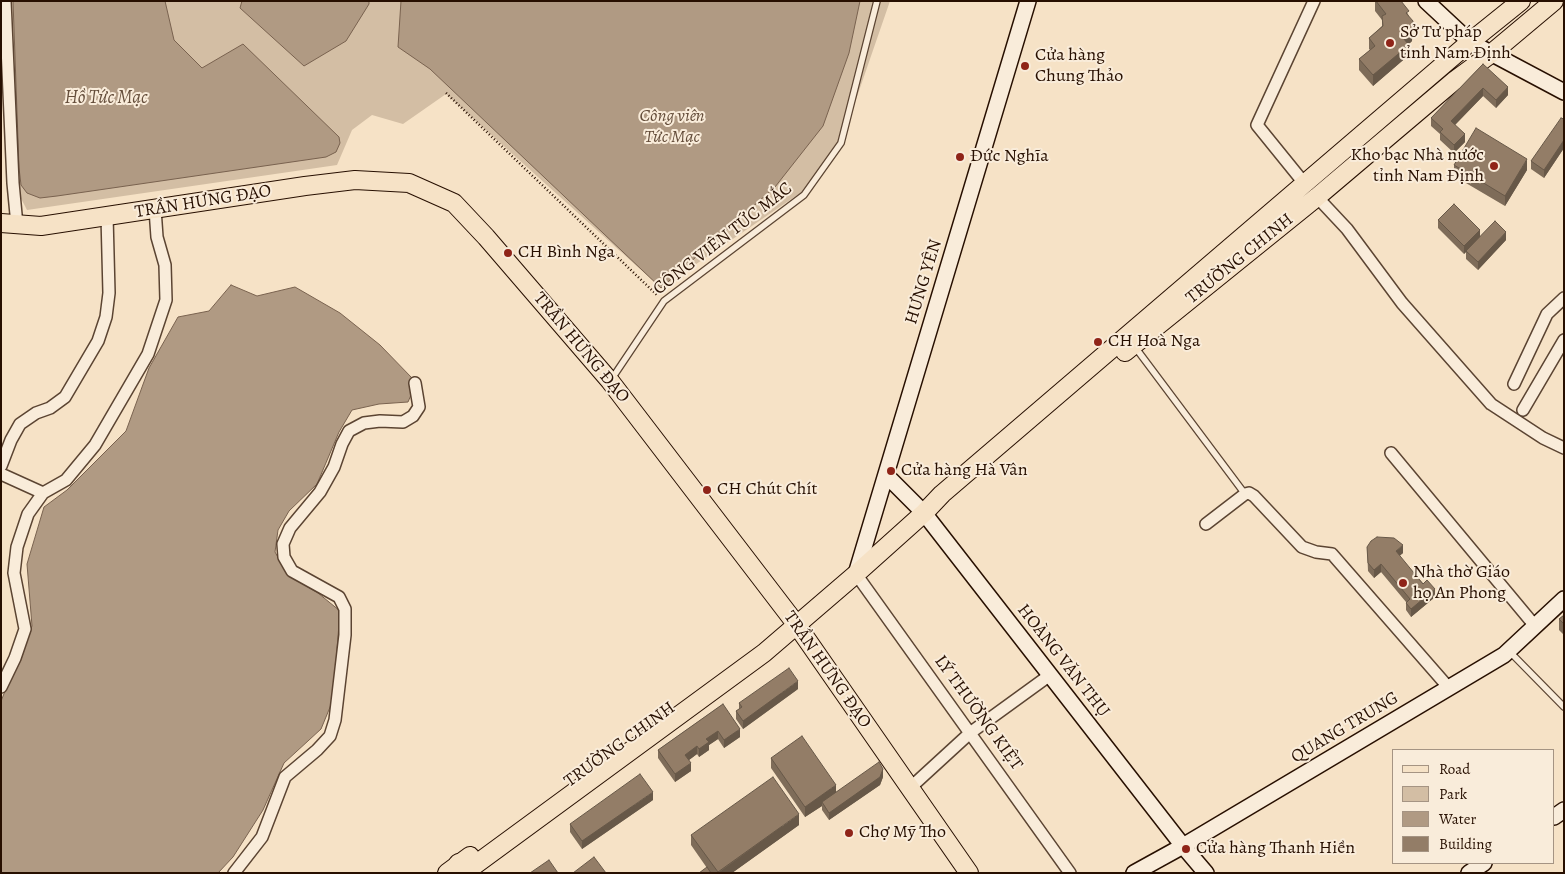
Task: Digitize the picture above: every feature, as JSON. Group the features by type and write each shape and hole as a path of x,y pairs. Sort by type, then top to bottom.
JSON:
{"main road":[{"name":"TRƯỜNG CHINH","path":"459,870 759,642 796,624 924,514 942,494 1078,384 1304,183 1521,1"},
{"name":"TRƯỜNG CHINH","path":"1078,384 1134,345 1554,1"},
{"name":"TRẦN HƯNG ĐẠO","path":"9,224 41,226 355,180 409,183 454,203 486,237 610,381 796,624 970,873"},
{"path":"1304,183 1316,197"}],"street":[{"path":"5,1 13,183 9,224"},
{"name":"HƯNG YÊN","path":"856,574 1028,1"},
{"path":"1304,183 1257,125 1314,1"},
{"path":"1426,1 1470,42 1564,92"},
{"path":"1316,197 1347,229 1402,303 1491,404 1542,438 1564,448"},
{"path":"1,687 15,658 25,629 14,573 17,548 28,514 43,493 66,480 95,445 148,354 166,300 165,265 157,237 155,209"},
{"path":"1,466 20,424 36,413 50,408 65,397 76,382 98,341 106,317 109,292 107,216"},
{"path":"1514,384 1547,314 1564,298"},
{"path":"1523,410 1564,340"},
{"path":"234,873 262,837 285,777 324,743 330,736 335,720 345,635 345,610 339,597 292,571 284,557 282,544 290,528 320,492 334,467 342,444 349,432 364,423 380,421 403,422 413,416 419,407 415,383"},
{"path":"1391,452 1535,626"},
{"path":"1,474 43,493"},
{"name":"HOÀNG VĂN THỤ","path":"886,475 924,514 1206,873"},
{"path":"1206,524 1245,494 1249,493 1254,496 1302,548 1332,554 1449,688"},
{"name":"LÝ THƯỜNG KIỆT","path":"856,574 1070,873"},
{"name":"QUANG TRUNG","path":"1134,873 1183,846 1504,655 1564,599"},
{"path":"910,788 970,733 1050,675"},
{"path":"1469,873 1482,864"}],"lane":[{"name":"CÔNG VIÊN TỨC MẮC","path":"610,381 664,301 804,194 841,143 877,1"},
{"path":"1134,345 1245,494"},
{"path":"1509,651 1564,707"}],"path":[{"path":"446,94 664,301"}],"green space":[{"name":"Công viên Tức Mạc","path":"7,1 890,1 841,143 809,187 661,288 446,94 403,124 372,115 352,130 337,165 27,210 13,183"}],"water":[{"name":"Hồ Tức Mạc","path":"13,1 165,1 174,40 202,68 243,44 339,137 340,143 336,152 326,157 57,196 40,198 27,193 21,185 19,168"},
{"path":"242,1 369,1 369,4 346,41 304,66 240,8"},
{"path":"401,1 860,1 849,53 823,126 775,187 661,288 430,69 398,47"},
{"path":"231,285 257,296 295,287 340,313 380,345 412,378 411,395 408,402 379,404 352,410 339,432 317,484 289,511 278,530 275,552 288,575 318,593 340,611 333,700 321,729 284,763 263,810 233,857 218,873 1,873 1,701 32,626 27,564 44,507 67,490 126,431 149,368 178,317 209,311"}],"building":[{"path":"1376,1 1401,1 1409,11 1406,13 1413,21 1412,31 1403,38 1409,45 1373,75 1359,59 1375,46 1369,38 1383,26 1382,16 1386,14"},
{"path":"1483,64 1508,87 1496,100 1483,88 1451,121 1465,134 1454,145 1440,132 1443,129 1431,118"},
{"path":"1561,118 1564,119 1564,140 1544,170 1531,161"},
{"path":"1476,128 1527,159 1505,196 1454,165"},
{"path":"1454,204 1480,230 1464,246 1438,220"},
{"path":"1495,221 1506,232 1478,262 1466,251"},
{"name":"Nhà thờ Giáo họ An Phong","path":"1377,537 1394,538 1403,545 1396,551 1423,584 1427,580 1435,589 1411,609 1406,603 1410,599 1381,564 1374,570 1368,563 1367,547"},
{"path":"1564,615 1564,624 1559,619"},
{"path":"789,668 798,681 743,721 736,711 742,707 739,703"},
{"path":"723,704 740,729 724,740 718,731 706,739 709,742 699,749 697,746 685,755 691,763 675,774 658,750"},
{"path":"802,736 836,785 805,807 771,758"},
{"path":"879,762 883,769 880,777 829,813 822,802"},
{"path":"640,774 653,792 582,841 570,824"},
{"path":"773,777 799,814 718,872 691,835"},
{"path":"594,857 606,873 573,873"},
{"path":"549,860 558,873 530,873"},
{"path":"707,867 711,873 699,873"}],"place":[{"name":"Sở Tư pháp tỉnh Nam Định","path":"1390,43"},
{"name":"Cửa hàng Chung Thảo","path":"1025,66"},
{"name":"Đức Nghĩa","path":"960,157"},
{"name":"Kho bạc Nhà nước tỉnh Nam Định","path":"1494,166"},
{"name":"CH Bình Nga","path":"508,253"},
{"name":"CH Hoà Nga","path":"1098,342"},
{"name":"Cửa hàng Hà Vân","path":"891,471"},
{"name":"CH Chút Chít","path":"707,490"},
{"name":"Nhà thờ Giáo họ An Phong","path":"1403,583"},
{"name":"Chợ Mỹ Tho","path":"849,833"},
{"name":"Cửa hàng Thanh Hiền","path":"1186,849"}]}
